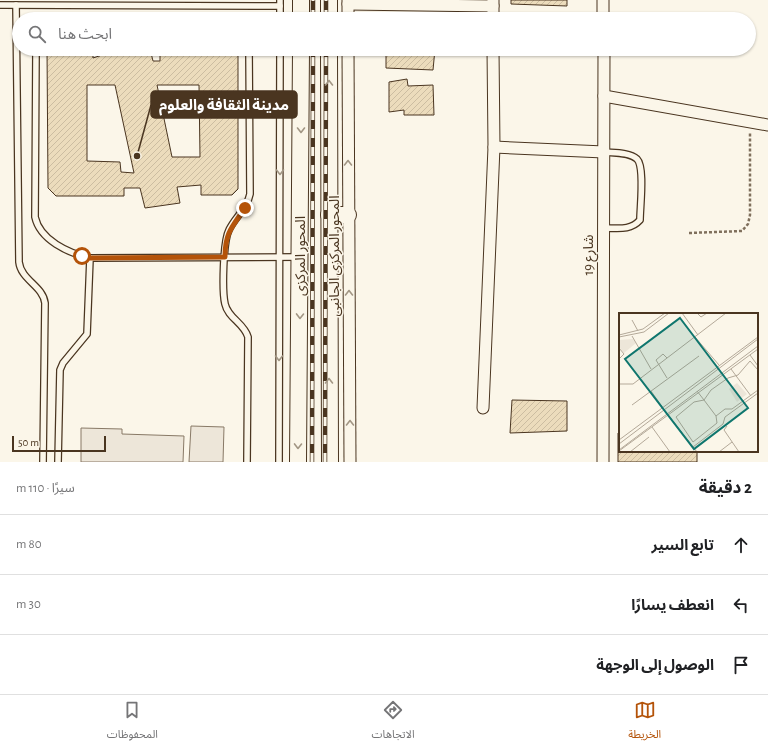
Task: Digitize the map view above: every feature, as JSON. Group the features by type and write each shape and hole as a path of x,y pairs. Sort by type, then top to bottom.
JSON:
{"main road":[{"path":"301,0 301,12"},
{"path":"329,0 329,12"},
{"name":"المحور المركزى","path":"298,462 301,56"},
{"name":"المحور المركزى","path":"329,56 330,462"},
{"path":"329,215 348,215"}],"street":[{"path":"603,0 603,12"},
{"path":"348,2 493,3"},
{"name":"المحور المركزى الجانبى","path":"348,56 350,462"},
{"path":"483,408 494,147 493,56"},
{"name":"شارع 19","path":"603,462 604,56"},
{"path":"604,96 768,125"},
{"path":"494,147 604,152"}],"lane":[{"path":"0,5 280,3"},
{"path":"16,4 16,12"},
{"path":"17,56 19,262 21,271 43,296 45,303 43,462"},
{"path":"36,56 37,223 44,234 55,243 70,251 90,258 300,257"},
{"path":"247,462 248,337 244,328 230,315 226,307 225,246 229,229 245,208 250,194 249,56"},
{"path":"279,462 280,56"},
{"path":"603,228 628,228 635,226 640,220 642,167 637,159 630,155 604,152"},
{"path":"58,462 60,370 63,363 87,334 90,258"}],"path":[{"path":"689,233 742,231 748,224 750,215 750,121"}],"shaded area":[{"path":"191,426 224,427 223,462 189,462"},
{"path":"81,428 122,429 122,434 184,436 183,462 81,462"}],"building":[{"path":"511,0 567,0 567,6 511,4"},
{"path":"47,56 93,56 93,58 99,56 152,56 153,61 160,61 160,56 238,56 238,189 232,195 201,195 201,185 177,187 180,203 145,208 140,188 124,188 124,196 56,196 48,188","holes":["87,85 115,85 134,173 121,172 120,162 87,161","157,85 199,85 200,157 172,157"]},
{"path":"386,56 434,56 433,70 386,68"},
{"path":"407,79 408,86 433,85 434,115 404,115 404,110 389,112 389,82"},
{"path":"512,400 567,401 567,431 510,433"},
{"path":"618,433 619,452 697,452 697,462 618,462"}],"railway":[{"path":"313,0 313,12"},
{"path":"326,0 326,12"},
{"path":"312,462 313,56"},
{"path":"325,462 326,56"}],"place":[{"name":"مدينة الثقافة والعلوم","path":"137,156"}],"route":[{"path":"82,256 90,258 225,257 226,236 229,229 245,208"}]}
